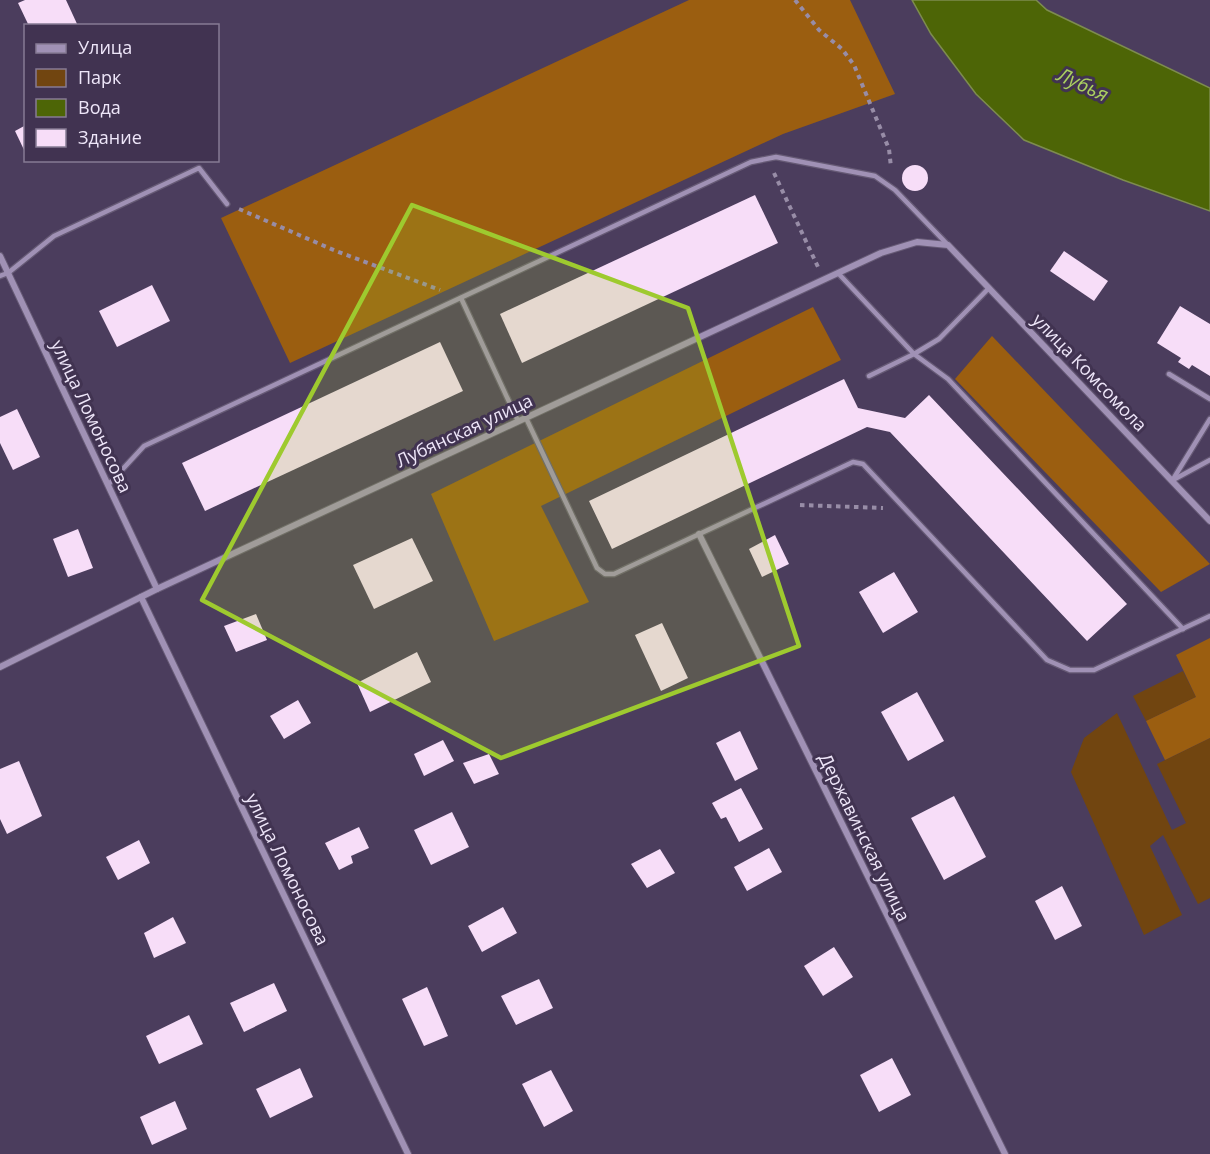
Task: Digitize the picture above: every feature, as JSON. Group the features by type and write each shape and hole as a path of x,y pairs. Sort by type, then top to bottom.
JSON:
{"street":[{"name":"Лубянская улица","path":"0,667 157,589 881,253 917,242 948,245"},
{"name":"улица Комсомола","path":"948,245 1210,520"},
{"name":"улица Ломоносова","path":"0,256 157,589"},
{"name":"Державинская улица","path":"699,534 1005,1154"},
{"name":"улица Ломоносова","path":"141,597 408,1154"}],"lane":[{"path":"108,485 144,446 751,162 776,157 875,176 895,190 948,245"},
{"path":"0,276 8,273 54,236 199,168 227,204"},
{"path":"838,273 914,354 948,379 1184,629"},
{"path":"869,376 939,339 989,288"},
{"path":"460,298 518,421"},
{"path":"1169,374 1210,399"},
{"path":"526,418 597,568 605,574 614,574 853,462 863,464 1047,660 1070,670 1094,670 1210,616"},
{"path":"1172,481 1210,419"},
{"path":"1172,481 1210,460"}],"path":[{"path":"795,0 819,30 842,49 854,65 889,149 895,190"},
{"path":"767,159 819,270"},
{"path":"227,204 336,251 460,298"},
{"path":"767,502 904,508"}],"highlighted area":[{"path":"412,205 688,308 799,646 501,758 202,600"}],"green space":[{"path":"1183,671 1196,697 1146,721 1133,696"},
{"path":"1117,713 1172,830 1186,823 1157,764 1210,738 1210,898 1198,904 1163,835 1150,846 1182,915 1144,935 1071,772 1084,738"}],"shaded area":[{"path":"689,0 850,0 895,94 783,134 290,363 221,218"},
{"path":"813,307 841,360 541,506 589,602 494,641 431,494"},
{"path":"992,336 1210,564 1161,592 955,379"},
{"path":"1210,638 1210,738 1165,760 1146,721 1196,697 1176,655"}],"water":[{"name":"Лубья","path":"912,0 1036,0 1047,10 1210,88 1210,211 1123,180 1024,140 976,94 931,34"}],"building":[{"path":"25,0 66,0 77,24 28,24 18,3"},
{"path":"24,126 24,150 15,131"},
{"path":"915,165 924,169 928,178 924,187 915,191 906,187 902,178 906,169"},
{"path":"755,195 778,243 522,363 500,314"},
{"path":"1064,251 1108,281 1094,301 1050,271"},
{"path":"152,285 170,321 117,347 99,311"},
{"path":"1180,306 1210,324 1210,376 1192,365 1189,369 1178,362 1181,358 1157,343"},
{"path":"440,342 463,391 205,511 182,463"},
{"path":"844,379 858,408 905,418 929,395 1127,604 1087,641 890,432 867,427 612,549 589,501"},
{"path":"17,409 40,457 13,470 0,443 0,417"},
{"path":"78,529 93,568 68,577 53,539"},
{"path":"775,535 789,564 762,577 749,549"},
{"path":"412,538 433,581 374,609 353,565"},
{"path":"894,572 918,612 883,633 859,592"},
{"path":"256,614 267,640 236,652 224,626"},
{"path":"662,623 688,678 661,691 635,635"},
{"path":"417,652 431,682 370,712 357,683"},
{"path":"917,692 944,741 908,761 881,712"},
{"path":"298,700 311,723 284,739 270,716"},
{"path":"740,731 758,769 735,781 716,743"},
{"path":"443,740 454,761 424,776 414,754"},
{"path":"489,754 499,774 474,784 463,763"},
{"path":"19,761 42,816 7,834 0,819 0,769"},
{"path":"741,788 763,829 739,842 726,817 721,819 712,803"},
{"path":"954,796 986,857 944,880 911,818"},
{"path":"452,812 469,847 431,865 414,830"},
{"path":"359,827 369,848 351,856 353,863 339,870 325,843"},
{"path":"139,840 150,863 118,880 106,857"},
{"path":"769,848 782,872 747,891 734,867"},
{"path":"660,849 675,873 647,888 631,864"},
{"path":"1062,886 1082,926 1055,940 1035,901"},
{"path":"503,907 517,933 482,952 468,926"},
{"path":"173,917 186,943 154,958 144,933"},
{"path":"834,947 853,977 823,996 804,966"},
{"path":"539,979 553,1008 516,1025 501,996"},
{"path":"274,983 287,1011 244,1032 230,1003"},
{"path":"427,987 448,1036 424,1046 402,999"},
{"path":"189,1015 203,1044 159,1064 146,1036"},
{"path":"892,1058 911,1095 879,1112 860,1075"},
{"path":"300,1068 313,1097 270,1118 256,1089"},
{"path":"551,1070 573,1111 544,1127 522,1084"},
{"path":"175,1101 187,1129 152,1145 140,1117"}]}
